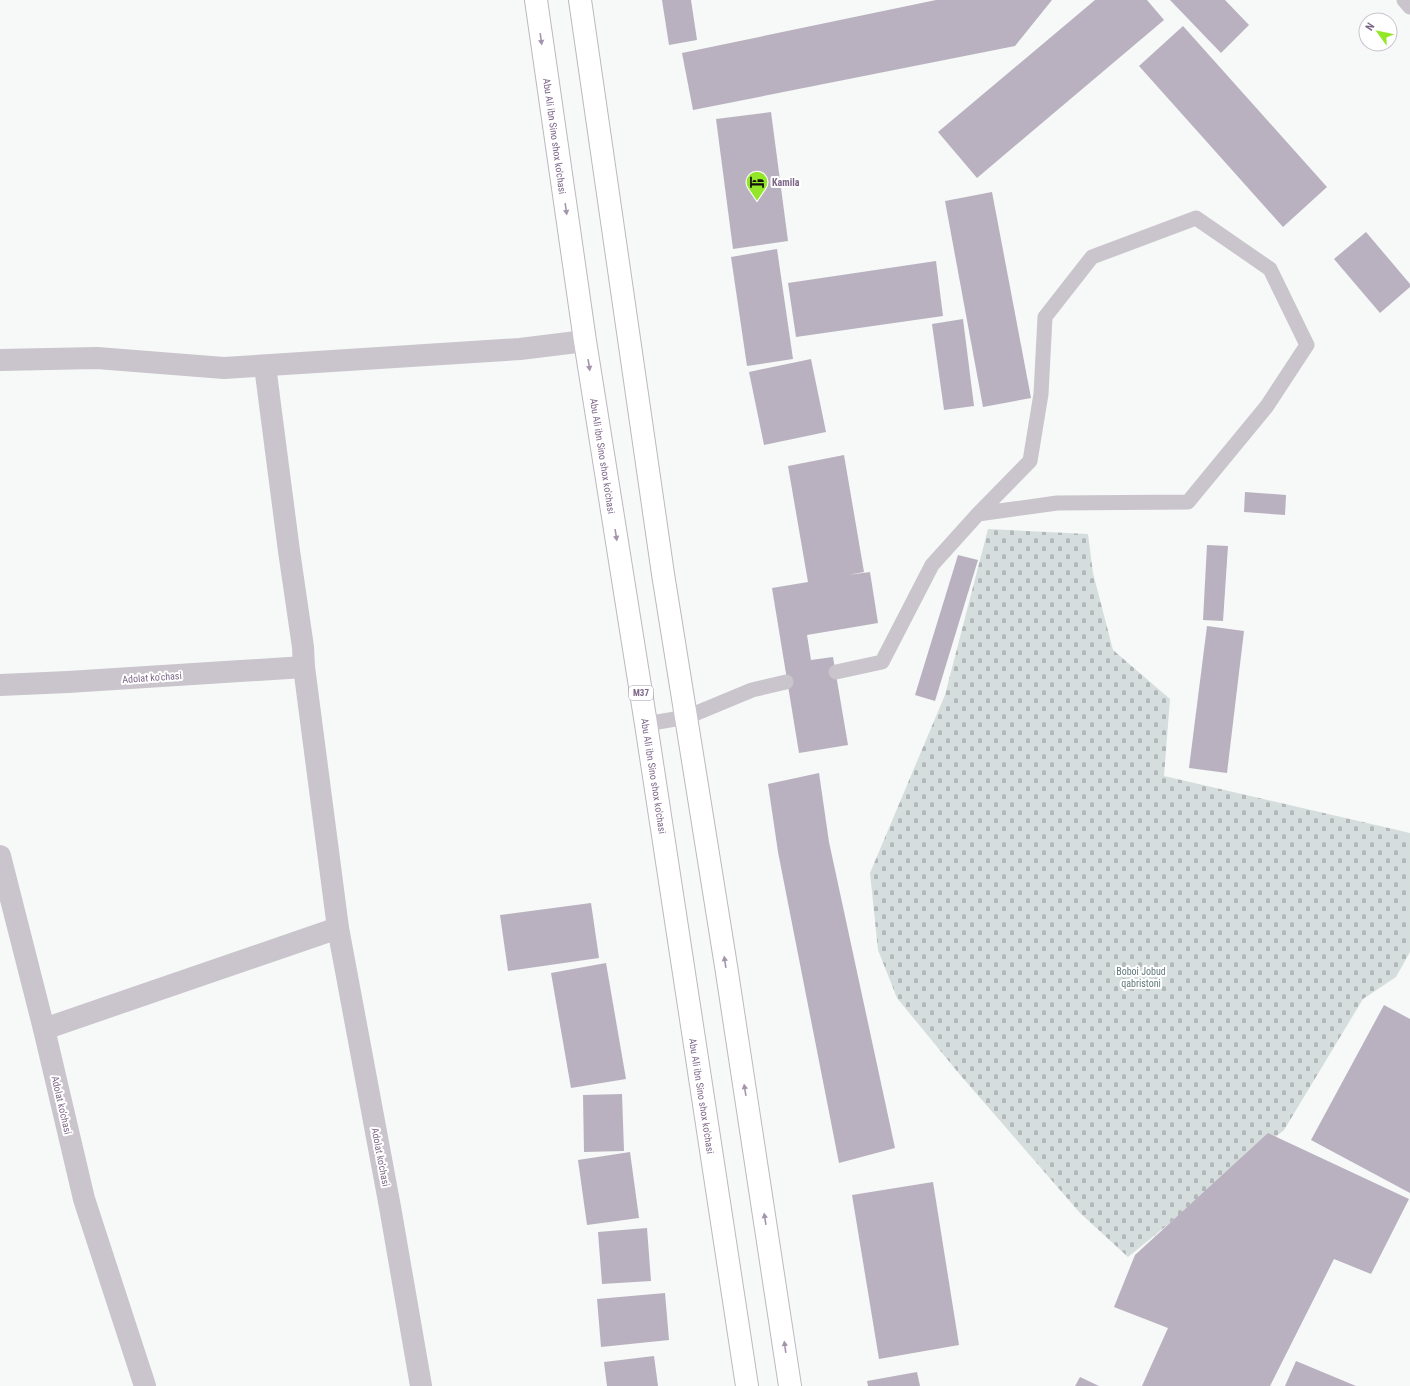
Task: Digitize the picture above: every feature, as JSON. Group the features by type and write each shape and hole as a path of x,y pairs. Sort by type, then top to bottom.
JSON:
{"main road":[{"name":"Abu Ali ibn Sino shox ko'chasi","path":"536,0 585,341 646,724 747,1386"},
{"path":"580,0 662,566 790,1386"}],"street":[{"path":"0,360 97,358 224,368 520,349 585,341"},
{"name":"Adolat ko'chasi","path":"265,366 303,647 304,667 338,928 390,1207 421,1386"},
{"name":"Adolat ko'chasi","path":"0,685 304,667"},
{"name":"Adolat ko'chasi","path":"0,856 44,1029 84,1199 146,1386"},
{"path":"44,1029 338,928"}],"lane":[{"path":"1404,0 1410,7"},
{"path":"836,672 882,662 932,565 978,514 1030,461 1041,394 1045,317 1092,257 1196,218 1270,269 1307,345 1267,406 1188,502 1058,503 978,514"},
{"path":"646,724 686,717 752,690 786,682"}],"green space":[{"name":"Boboi Jobud qabristoni","path":"988,529 1088,534 1093,573 1113,650 1170,699 1164,776 1410,833 1410,952 1396,977 1363,999 1284,1130 1128,1257 1080,1213 961,1076 897,998 878,950 870,873 945,695"}],"building":[{"path":"662,0 691,0 697,40 669,45"},
{"path":"936,0 1052,0 1015,46 693,110 682,53"},
{"path":"1095,0 1147,0 1164,20 977,178 938,132"},
{"path":"1170,0 1225,0 1249,25 1221,53"},
{"path":"1183,26 1327,187 1283,227 1139,66"},
{"path":"771,112 788,241 733,249 716,119"},
{"path":"992,192 1031,398 983,407 945,201"},
{"path":"1366,232 1410,284 1410,287 1380,313 1334,259"},
{"path":"777,249 793,359 747,366 731,257"},
{"path":"936,261 943,316 796,337 788,283"},
{"path":"963,319 974,406 944,410 932,324"},
{"path":"811,359 826,432 764,445 749,372"},
{"path":"844,455 864,572 848,575 870,572 878,623 807,635 811,660 833,657 848,745 799,753 772,588 808,582 788,466"},
{"path":"1245,492 1286,495 1285,515 1244,512"},
{"path":"1207,545 1228,546 1223,621 1203,620"},
{"path":"958,555 978,560 935,701 915,695"},
{"path":"1207,626 1244,631 1227,773 1189,768"},
{"path":"819,773 829,842 895,1148 839,1163 778,852 768,784"},
{"path":"591,903 599,958 508,971 500,915"},
{"path":"606,963 626,1079 571,1088 551,973"},
{"path":"1384,1005 1410,1019 1410,1193 1311,1140"},
{"path":"622,1094 624,1151 584,1152 583,1095"},
{"path":"1268,1133 1409,1199 1371,1274 1334,1259 1270,1386 1142,1386 1168,1328 1114,1307 1135,1255"},
{"path":"630,1152 639,1218 587,1225 578,1160"},
{"path":"933,1182 959,1345 879,1359 852,1195"},
{"path":"647,1228 651,1281 602,1284 598,1232"},
{"path":"665,1293 669,1340 601,1347 597,1299"},
{"path":"654,1356 658,1386 607,1386 604,1362"},
{"path":"1296,1361 1356,1386 1285,1386"},
{"path":"917,1372 920,1386 868,1386 867,1381"},
{"path":"1080,1377 1099,1386 1075,1386"}],"place":[{"name":"Kamila","path":"757,202"}]}
